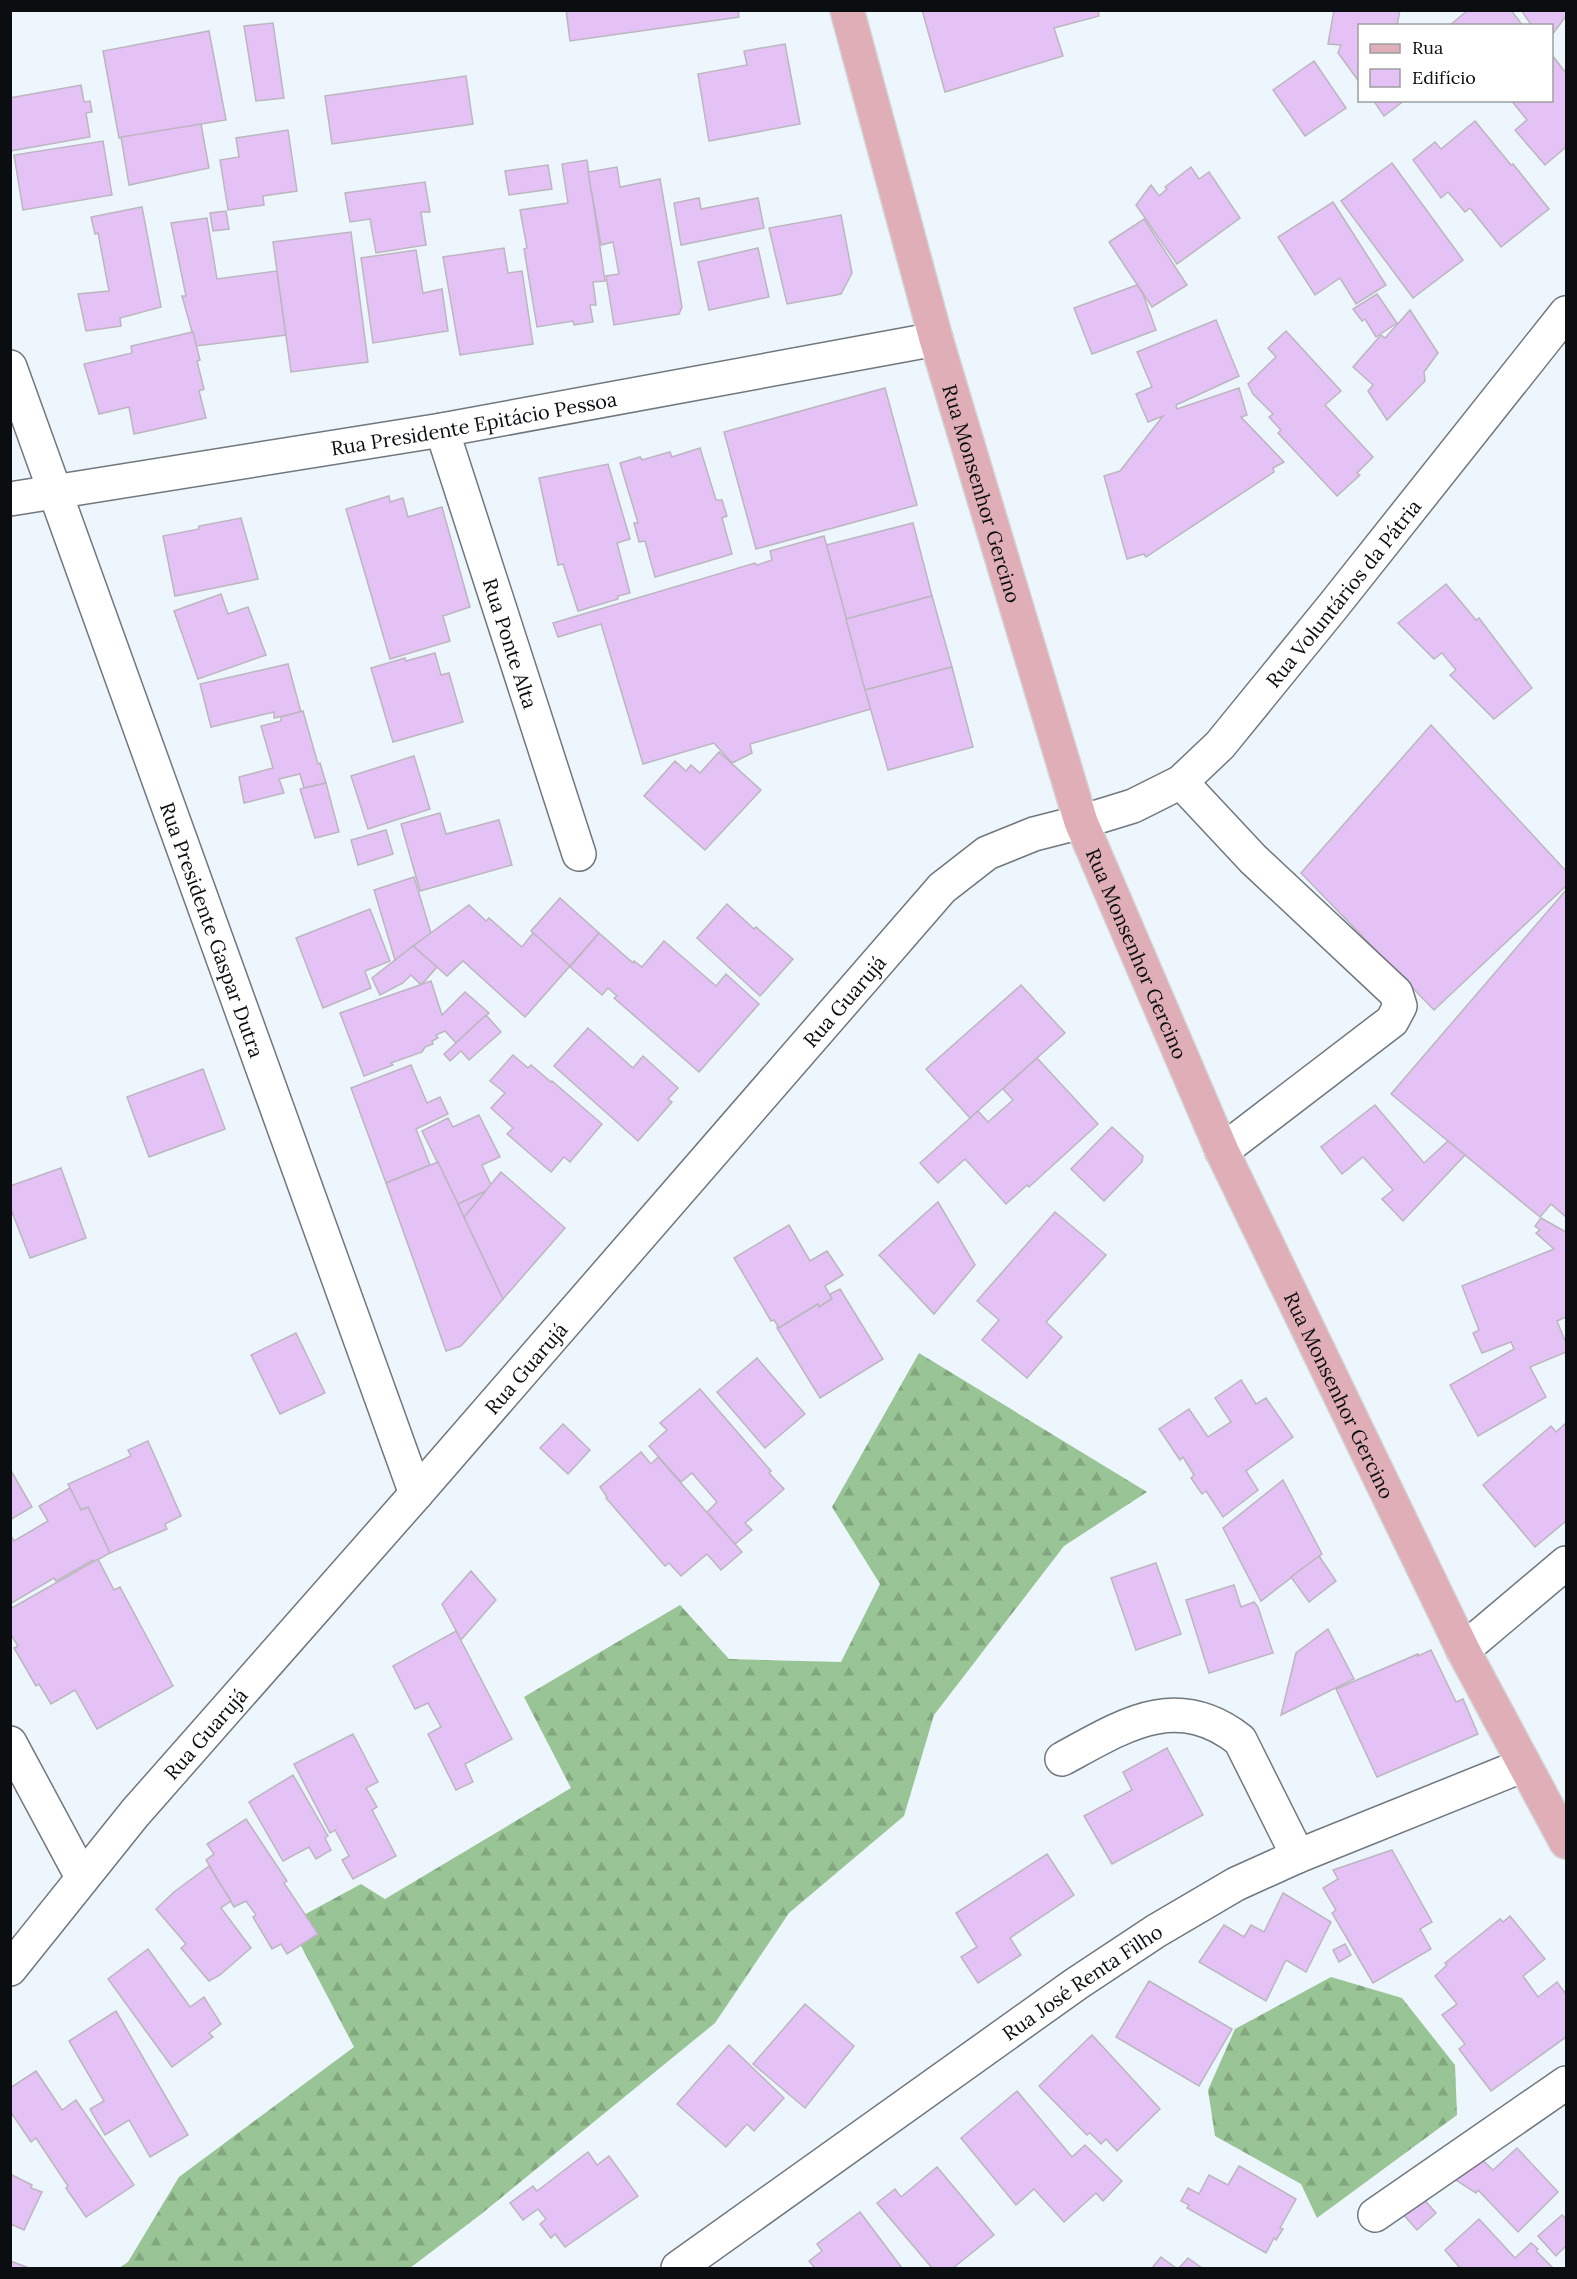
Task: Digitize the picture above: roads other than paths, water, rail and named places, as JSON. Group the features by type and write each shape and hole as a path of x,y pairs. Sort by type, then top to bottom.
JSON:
{"main road":[{"name":"Rua Monsenhor Gercino","path":"848,10 936,339 1081,822 1222,1151 1463,1650 1566,1842"}],"street":[{"name":"Rua Voluntários da Pátria","path":"1081,822 1133,806 1181,782 1220,745 1335,605 1566,313"},
{"name":"Rua Presidente Epitácio Pessoa","path":"10,500 442,430 936,339"},
{"name":"Rua Presidente Gaspar Dutra","path":"10,367 416,1494"},
{"name":"Rua Ponte Alta","path":"442,430 579,854"},
{"path":"1181,782 1252,859 1396,993 1400,1006 1392,1021 1222,1151"},
{"name":"Rua Guarujá","path":"10,1970 135,1813 416,1494 942,888 987,853 1034,834 1081,822"},
{"path":"1463,1650 1566,1563"},
{"path":"1062,1759 1126,1725 1155,1716 1203,1718 1223,1727 1240,1740 1298,1856"},
{"path":"10,1743 82,1877"},
{"name":"Rua José Renta Filho","path":"678,2268 1086,1978 1156,1931 1236,1884 1298,1856 1524,1765"},
{"path":"1375,2215 1566,2083"}]}
